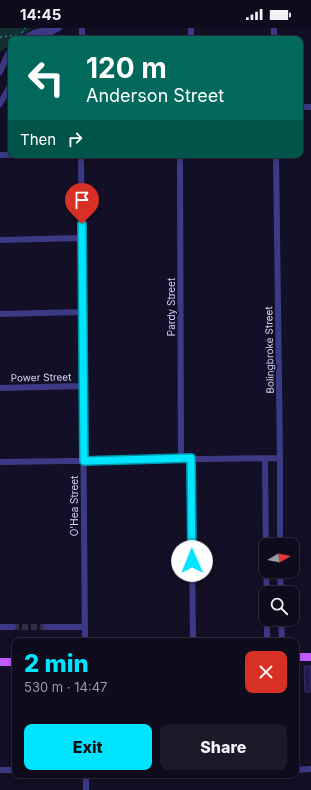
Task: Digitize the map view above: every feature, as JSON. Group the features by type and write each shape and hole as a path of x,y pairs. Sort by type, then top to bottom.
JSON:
{"main road":[{"path":"299,657 311,657"},
{"path":"0,662 12,662"}],"street":[{"path":"29,36 52,28"},
{"path":"47,36 59,28"},
{"path":"34,36 40,34 43,36"},
{"path":"0,72 8,54"},
{"path":"0,104 8,89"},
{"name":"O'Hea Street","path":"81,158 85,638"},
{"name":"Pardy Street","path":"180,158 181,458"},
{"name":"Bolingbroke Street","path":"276,158 280,538"},
{"path":"0,240 82,238"},
{"path":"0,314 82,312"},
{"name":"Power Street","path":"0,388 83,386"},
{"path":"0,462 181,458 280,458"},
{"path":"191,458 193,638"},
{"path":"265,458 266,538"},
{"path":"267,626 267,638"},
{"path":"281,626 282,638"},
{"path":"0,627 13,627"},
{"path":"46,627 85,627"},
{"path":"299,770 311,769"},
{"path":"0,770 12,770"},
{"path":"86,778 86,790"}],"path":[{"path":"0,37 12,35 21,36 25,28"}],"green space":[{"path":"0,28 33,28 20,36 8,36 8,46 0,52"}],"building":[{"path":"304,666 311,666 310,692 305,692"}],"tunnel":[{"path":"13,627 46,627"}],"route":[{"path":"82,224 84,461 191,458 192,561"}]}
